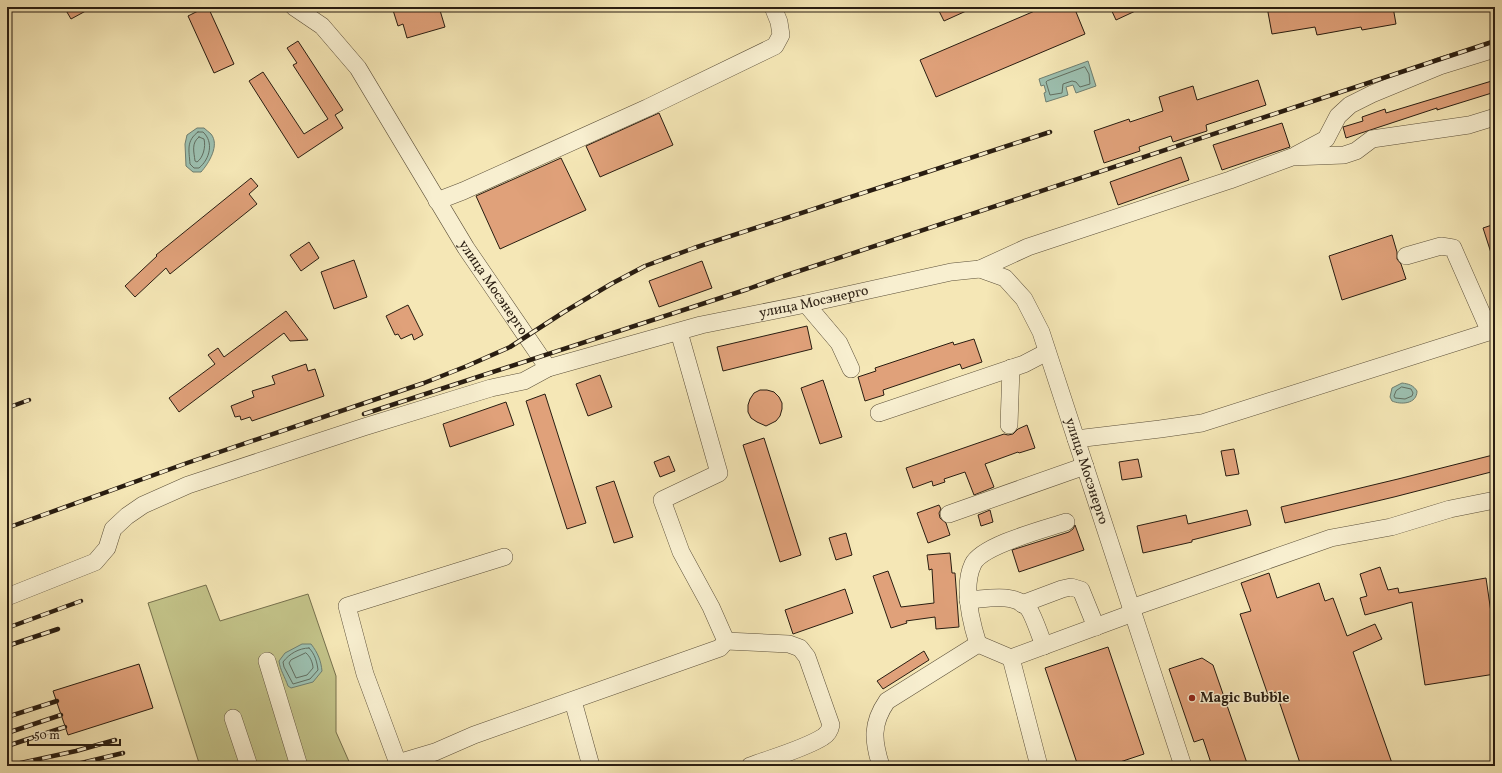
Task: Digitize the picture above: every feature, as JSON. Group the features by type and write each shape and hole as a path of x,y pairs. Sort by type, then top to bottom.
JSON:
{"street":[{"name":"улица Мосэнерго","path":"294,7 322,26 358,68 466,248 548,368 702,325 951,272 980,269 1006,278 1024,299 1041,332 1183,766"},
{"path":"437,201 647,108 775,46 782,35 779,22 772,7"},
{"path":"980,269 1028,247 1292,157 1326,140 1338,116 1350,106 1372,94 1440,66 1495,49"},
{"path":"1292,157 1344,155 1356,151 1372,140 1469,125 1495,117"},
{"path":"1076,439 1202,423 1493,331 1453,248 1441,246 1406,256"},
{"path":"806,304 839,343 851,369"},
{"path":"679,332 719,473 662,500 681,552 711,607 726,641"},
{"path":"879,414 1024,364 1047,352"},
{"path":"7,597 95,562 107,548 113,529 126,516 143,506 188,485 364,427 491,388 524,381 548,368"},
{"path":"1009,425 1011,368"},
{"path":"949,514 1085,466"},
{"path":"978,644 1011,658 1096,627 1132,610 1331,538 1391,527 1450,509 1495,500"},
{"path":"978,644 970,617 968,600 969,576 973,563 982,553 994,546 1066,522"},
{"path":"504,557 347,606 365,674 399,764 435,752 474,735 720,648 726,641"},
{"path":"1022,604 1062,589 1071,587 1081,590 1096,627"},
{"path":"968,600 1004,597 1016,600 1028,608 1044,646"},
{"path":"726,641 789,644 800,648 808,657 831,725 829,732 823,737 750,766"},
{"path":"881,766 875,747 875,729 880,712 887,701 978,644"},
{"path":"1011,658 1039,766"},
{"path":"267,661 299,766"},
{"path":"572,701 591,766"},
{"path":"233,718 249,766"}],"green space":[{"path":"206,585 220,621 308,594 336,676 336,732 351,766 200,766 148,603"}],"water":[{"path":"1088,61 1096,86 1076,93 1073,85 1066,87 1068,95 1046,102 1044,85 1041,86 1039,79"},
{"path":"197,128 204,128 211,134 214,148 210,159 201,172 193,172 186,166 185,144 187,135"},
{"path":"1402,383 1409,384 1417,391 1414,399 1404,403 1392,401 1390,397 1392,388"},
{"path":"302,644 311,644 319,657 322,671 313,682 291,688 288,686 279,661 285,653"}],"building":[{"path":"64,7 93,7 71,19"},
{"path":"208,7 234,64 214,73 188,16"},
{"path":"392,7 439,7 445,27 407,38 403,24 398,26"},
{"path":"937,7 975,7 944,21"},
{"path":"1044,7 1061,7 1063,11 1074,7 1085,34 936,97 920,60"},
{"path":"1110,7 1144,7 1116,20"},
{"path":"1267,7 1393,7 1396,24 1362,30 1361,27 1317,35 1315,27 1272,34"},
{"path":"298,41 343,110 335,115 343,128 298,158 249,81 263,72 304,134 328,119 293,65 297,63 287,48"},
{"path":"1258,80 1266,105 1206,125 1207,131 1173,142 1171,136 1139,147 1140,151 1104,163 1094,131 1129,119 1130,122 1163,111 1159,97 1193,86 1197,100"},
{"path":"1495,80 1495,92 1437,110 1437,108 1346,138 1343,127 1363,121 1362,117 1385,109 1386,113"},
{"path":"659,113 673,145 600,177 586,146"},
{"path":"1282,123 1290,147 1222,170 1213,145"},
{"path":"1181,157 1189,180 1118,205 1110,182"},
{"path":"561,158 586,210 500,249 476,196"},
{"path":"251,178 258,186 249,194 257,204 170,274 166,268 135,297 125,286 157,256 156,255"},
{"path":"1495,224 1495,258 1493,259 1483,228"},
{"path":"1392,235 1397,252 1397,259 1401,264 1406,279 1342,300 1329,256"},
{"path":"309,242 319,258 301,271 290,255"},
{"path":"354,260 367,297 334,309 321,272"},
{"path":"702,261 712,288 659,307 649,281"},
{"path":"408,305 423,335 414,340 412,334 401,339 398,334 395,335 386,316"},
{"path":"286,311 308,340 290,341 284,333 179,412 169,398 215,364 208,355 218,348 224,357"},
{"path":"807,326 812,349 723,371 717,347"},
{"path":"974,339 982,362 962,369 960,364 883,390 884,395 865,401 858,377 876,371 875,368 953,342 954,345"},
{"path":"306,364 308,371 315,369 324,396 252,421 250,417 241,420 240,416 235,417 231,406 254,397 252,391 275,384 272,376"},
{"path":"600,375 612,407 588,416 576,384"},
{"path":"823,380 842,437 820,444 801,388"},
{"path":"760,390 774,392 782,403 780,416 776,421 766,426 751,418 748,412 750,399 754,393"},
{"path":"545,394 586,523 567,529 526,401"},
{"path":"506,402 514,425 450,447 443,424"},
{"path":"1027,425 1035,448 1019,453 1018,452 985,464 994,487 974,495 965,472 944,479 945,482 933,486 932,481 913,488 906,468 1004,434 1013,434 1018,429"},
{"path":"764,438 801,555 780,562 743,445"},
{"path":"1234,449 1239,474 1226,476 1221,451"},
{"path":"1493,455 1495,471 1285,523 1281,507"},
{"path":"669,456 675,471 660,477 654,462"},
{"path":"1138,459 1142,477 1122,480 1119,462"},
{"path":"614,481 633,537 614,543 596,487"},
{"path":"939,505 941,509 939,513 940,518 946,523 950,535 928,543 917,513"},
{"path":"990,510 993,522 981,526 978,515"},
{"path":"1247,510 1251,525 1192,540 1192,542 1143,553 1137,526 1186,515 1188,524"},
{"path":"1075,525 1084,550 1019,572 1012,550 1069,532"},
{"path":"846,533 852,555 836,560 829,538"},
{"path":"950,553 952,573 955,573 959,627 936,629 935,617 906,621 907,623 891,628 873,576 888,571 901,607 934,603 932,569 929,570 927,555"},
{"path":"1380,567 1388,590 1398,588 1399,593 1486,578 1495,640 1495,674 1425,685 1412,602 1365,615 1360,598 1367,596 1360,574"},
{"path":"1269,573 1277,598 1319,583 1325,601 1333,598 1347,636 1375,624 1382,639 1353,652 1393,766 1301,766 1276,692 1268,695 1240,614 1251,611 1241,583"},
{"path":"845,589 853,613 793,634 785,610"},
{"path":"1108,647 1144,754 1108,766 1078,766 1045,668"},
{"path":"924,651 929,660 883,689 877,681"},
{"path":"1202,658 1213,665 1248,766 1212,766 1203,739 1194,742 1169,669"},
{"path":"139,664 153,708 68,735 53,691"}],"railway":[{"path":"364,414 748,289 1495,41"},
{"path":"7,528 187,463 424,383 467,366 510,347 564,312 645,266 694,248 1050,132"},
{"path":"7,408 29,400"},
{"path":"7,628 81,601"},
{"path":"7,646 58,629"},
{"path":"7,717 57,701"},
{"path":"7,733 61,715"},
{"path":"7,746 65,727"},
{"path":"7,766 76,751 115,740"},
{"path":"69,766 123,753"}],"place":[{"name":"Magic Bubble","path":"1192,698"}]}
